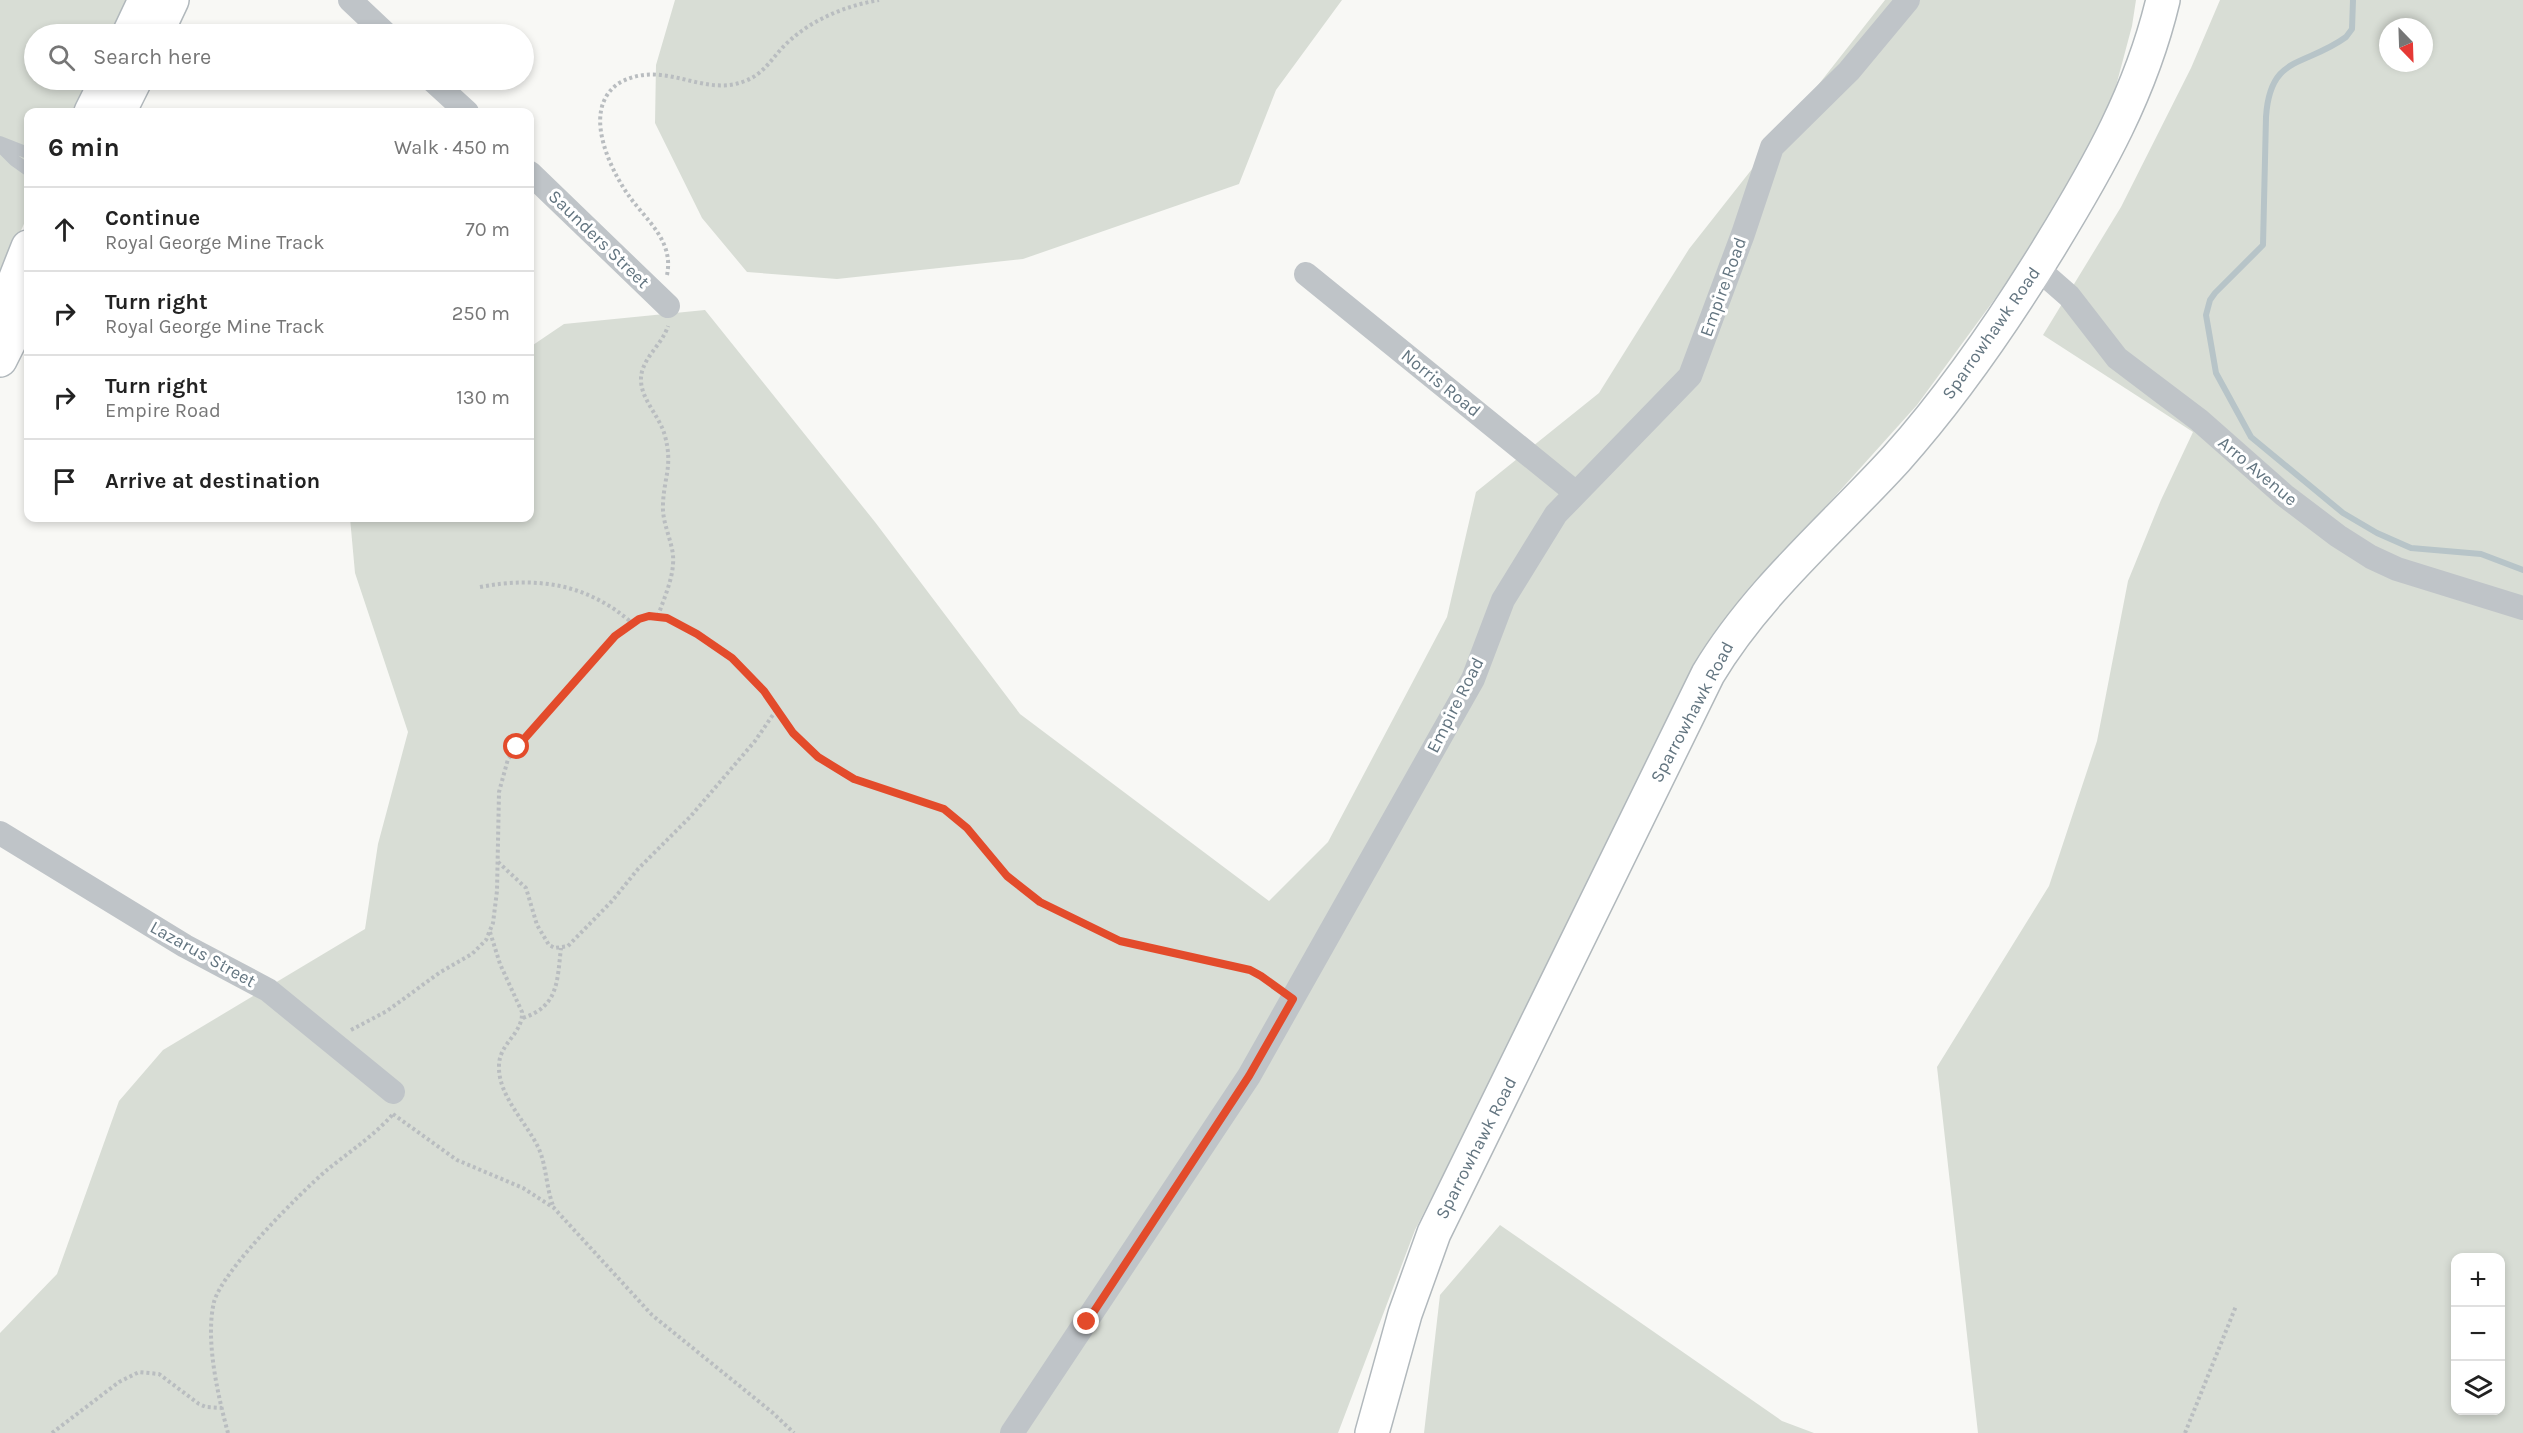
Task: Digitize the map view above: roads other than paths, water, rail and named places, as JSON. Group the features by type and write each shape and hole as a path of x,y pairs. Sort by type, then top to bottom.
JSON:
{"street":[{"path":"134,24 145,0"},
{"path":"161,24 172,0"},
{"path":"350,0 375,24"},
{"name":"Empire Road","path":"1012,1433 1249,1076 1473,679 1503,600 1556,514 1690,376 1743,234 1772,147 1849,71 1908,0"},
{"name":"Sparrowhawk Road","path":"1372,1433 1408,1304 1434,1233 1708,674 1734,632 1869,488 1949,396 2037,268 2087,186 2116,132 2144,69 2163,0"},
{"path":"93,108 102,90"},
{"path":"121,108 130,90"},
{"path":"443,90 463,108"},
{"name":"Saunders Street","path":"534,177 662,300"},
{"path":"0,318 24,257"},
{"name":"Arro Avenue","path":"2037,268 2069,296 2122,363 2199,420 2284,495 2354,547 2397,569 2523,608"},
{"name":"Norris Road","path":"1306,273 1576,493"},
{"path":"0,360 24,312"},
{"name":"Lazarus Street","path":"0,833 185,946 268,990 332,1041 393,1103"}],"lane":[{"path":"0,144 24,152"},
{"path":"0,144 24,167"}],"waterway":[{"path":"2353,0 2352,29 2346,37 2292,65 2274,82 2266,117 2263,245 2215,293 2210,300 2206,315 2216,373 2251,437 2343,513 2377,533 2411,548 2481,554 2523,570"}]}
